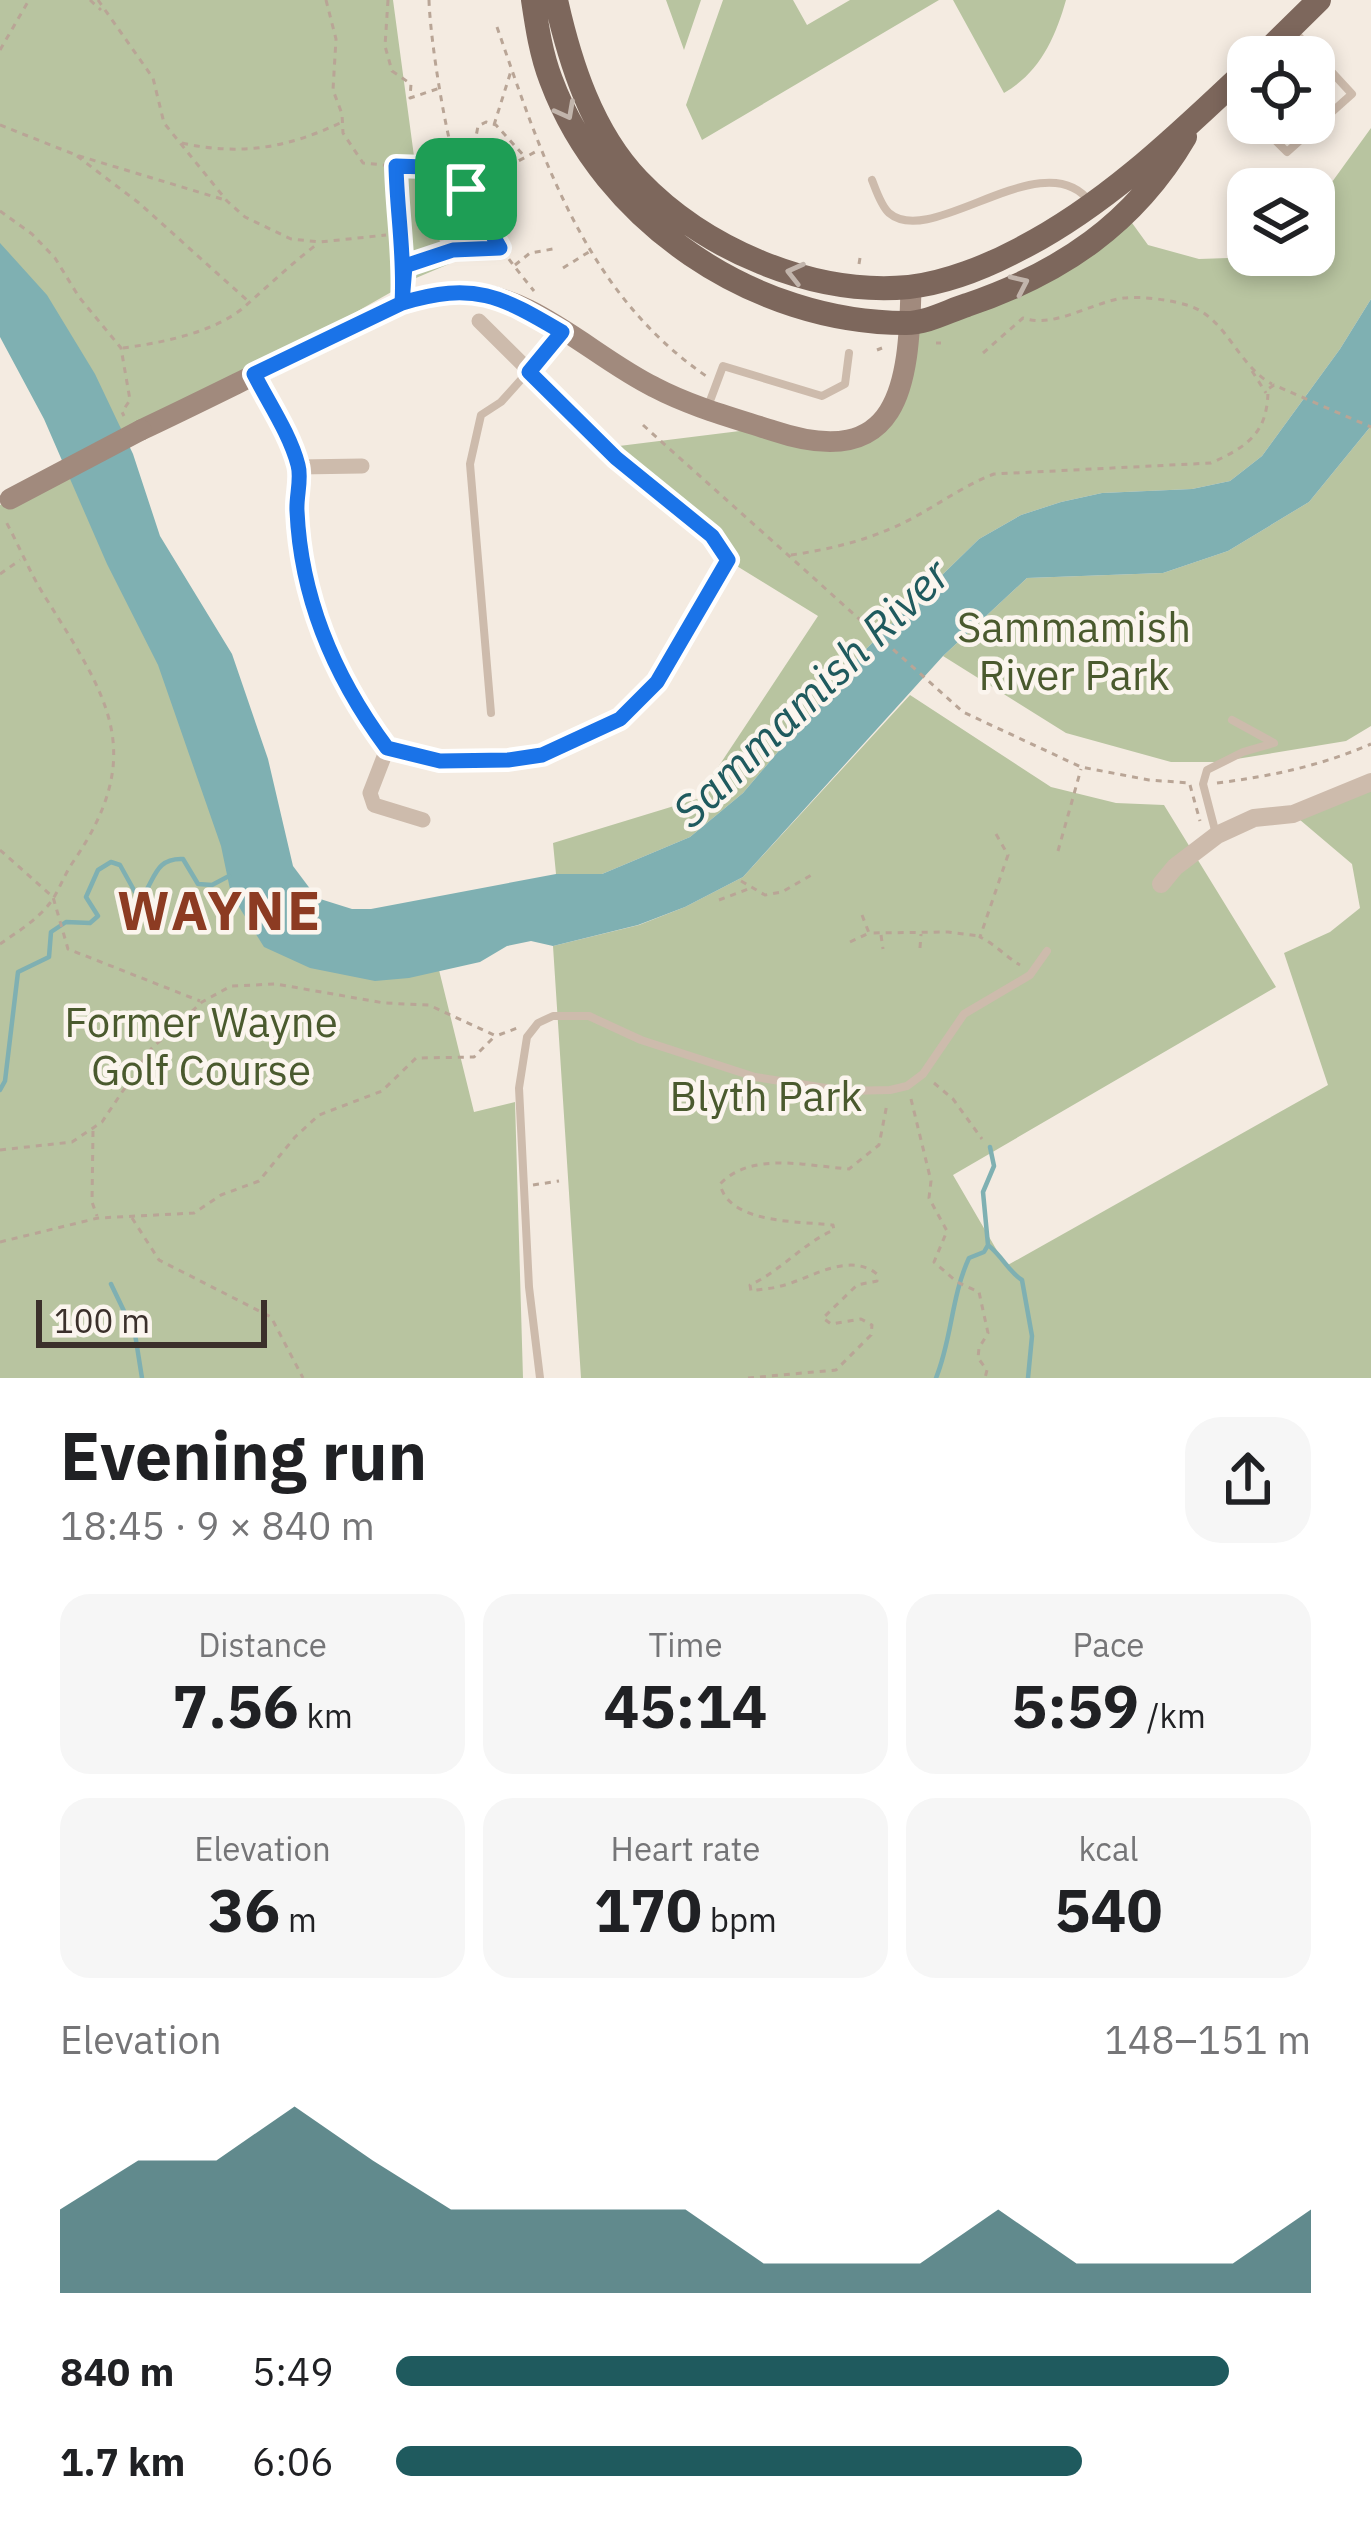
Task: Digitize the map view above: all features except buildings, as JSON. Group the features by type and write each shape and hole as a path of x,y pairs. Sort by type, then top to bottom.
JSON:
{"main road":[{"path":"533,0 544,59 569,118 609,180 662,232 733,280 821,310 910,323 1048,271 1105,233 1155,187 1196,120"},
{"path":"556,0 568,54 598,122 637,178 697,229 777,269 828,281 911,287 967,272 1019,250 1090,203 1227,90"},
{"path":"1283,36 1319,0"},
{"path":"4,505 136,431 402,303 428,295 476,293 507,299 652,387 806,442 844,443 873,430 891,410 903,385 909,358 911,287"}],"street":[{"path":"254,374 299,467 297,511 311,595 327,650 354,703 387,748 440,761 542,755 620,719 657,682 728,560 712,536 616,458 479,321"},
{"path":"299,467 362,466"},
{"path":"387,748 370,794 374,805 423,820"},
{"path":"1161,884 1174,867 1217,836 1254,818 1293,814 1371,782"}],"lane":[{"path":"1291,28 1298,36"},
{"path":"1335,76 1352,94 1335,109"},
{"path":"405,266 453,250 424,163"},
{"path":"396,166 398,234 405,266 402,303"},
{"path":"872,180 887,212 901,219 921,219 1036,183 1064,181 1090,203"},
{"path":"491,712 470,464 482,415 501,402 562,332"},
{"path":"707,410 723,366 822,396 844,384 850,353"},
{"path":"1217,836 1203,784 1207,770 1274,742 1232,720"},
{"path":"540,1378 519,1088 527,1036 548,1017 589,1016 641,1040 755,1077 844,1091 890,1090 908,1086 923,1074 964,1014 1034,970 1047,950"}],"path":[{"path":"0,50 29,0"},
{"path":"90,0 107,16"},
{"path":"98,0 153,78 164,123 227,201 269,230 320,242 398,234"},
{"path":"326,0 336,39 333,90 343,134 363,163 396,166"},
{"path":"388,0 385,46 392,71 411,84 410,98 442,87"},
{"path":"429,0 455,155 466,189 500,248 538,296"},
{"path":"497,27 538,150 568,215 627,303 698,370"},
{"path":"494,124 512,70"},
{"path":"180,142 222,152 301,142 343,122"},
{"path":"481,181 475,142 478,127 486,122 494,124 525,157"},
{"path":"0,125 227,201"},
{"path":"466,189 538,150"},
{"path":"76,154 139,203 248,301"},
{"path":"424,163 455,155"},
{"path":"0,211 55,258 79,297 122,348 130,400 122,412 136,431"},
{"path":"122,348 185,334 220,320 320,242"},
{"path":"453,250 500,248"},
{"path":"514,266 530,254 553,249"},
{"path":"563,268 592,250"},
{"path":"983,353 1023,318 1041,321 1126,298 1172,302 1201,311 1248,364 1276,386 1371,427"},
{"path":"1248,364 1268,397"},
{"path":"789,556 826,550 894,528 962,486 994,474 1211,463 1228,456 1256,433 1268,417 1268,389 1276,386"},
{"path":"644,425 963,712 1082,767 1203,784 1276,776 1330,762 1371,744"},
{"path":"0,944 53,897 92,835 105,804 114,748 98,684 21,559 4,505"},
{"path":"0,574 21,559"},
{"path":"1058,851 1082,767"},
{"path":"980,937 1008,856 996,834"},
{"path":"0,850 53,897 68,949 202,1002"},
{"path":"741,880 765,895 782,892 815,873"},
{"path":"719,900 752,888"},
{"path":"862,915 869,933"},
{"path":"920,948 922,932"},
{"path":"850,942 869,933 980,937 1034,970"},
{"path":"881,933 883,949"},
{"path":"0,1150 72,1142 102,1122 151,1048 202,1002 231,986 276,985 384,1003 429,1005 496,1036"},
{"path":"0,1242 98,1218 194,1213 221,1195 259,1181 319,1115 382,1091 416,1058 434,1054 453,1060 474,1057 496,1036 537,1016 548,1017"},
{"path":"923,1074 953,1100 982,1139"},
{"path":"908,1086 931,1181 929,1198 947,1231 934,1262 960,1284 979,1292 988,1333 978,1358 987,1370 986,1378"},
{"path":"748,1378 836,1370 872,1335 872,1325 861,1319 831,1324 823,1318 857,1285 878,1281 877,1274 869,1268 836,1267 784,1286 751,1291 749,1285 768,1277 834,1230 833,1225 790,1225 737,1208 722,1196 720,1184 734,1170 754,1165 849,1169 880,1144 890,1090"},
{"path":"93,1128 92,1202 98,1218"},
{"path":"526,1187 560,1181"},
{"path":"131,1216 159,1259 271,1317 303,1378"},
{"path":"836,1370 840,1378"}],"green space":[{"path":"0,0 393,0 418,186 449,264 416,278 99,458 0,300"},
{"path":"666,0 701,0 684,50"},
{"path":"723,0 793,0 807,25 850,0 939,0 702,140 686,105"},
{"path":"953,0 1066,0 1044,54 1027,76 1004,93"},
{"path":"1371,128 1371,299 1262,456 1230,481 1192,489 1102,493 1061,502 1021,515 979,539 862,653 743,793 690,837 602,874 556,874 553,843 697,799 818,616 727,560 611,447 764,428 843,443 891,410 910,323 938,316 1127,216 1148,245 1199,259 1227,258 1227,276 1335,276 1335,178"},
{"name":"Sammamish River Park","path":"1371,426 1371,726 1346,741 1218,762 1171,762 1066,733 943,656 1027,578 1163,573 1228,551 1309,502"},
{"name":"Former Wayne Golf Course","path":"96,460 267,849 328,938 439,970 474,1112 515,1102 523,1378 0,1378 0,505"},
{"name":"Blyth Park","path":"910,695 1051,787 1116,803 1164,805 1276,987 953,1175 1006,1266 1328,1085 1284,953 1330,932 1360,908 1352,864 1293,814 1371,782 1371,1378 581,1378 553,946 639,925 743,877"}],"water":[{"path":"0,243 47,295 95,374 133,454 160,536 232,654 268,759 293,866 317,898 352,909 556,874 602,874 690,837 743,793 862,653 979,539 1021,515 1061,502 1102,493 1192,489 1230,481 1262,456 1371,299 1371,426 1309,502 1228,551 1163,573 1027,578 943,656 743,877 638,925 553,946 531,941 507,946 480,962 375,981 310,968 264,947 231,894 221,846 158,665 107,564 44,419 0,337"}],"waterway":[{"path":"0,1090 18,972 49,957 51,932 66,922 90,923 98,916 86,897 98,870 111,862 120,865 135,892 146,891 159,868 175,859 183,859 198,884 212,885 229,876"},
{"path":"990,1147 994,1166 983,1192 988,1245 1022,1280 1032,1336 1028,1378"},
{"path":"936,1378 963,1273 969,1258 988,1245"},
{"path":"111,1284 135,1334 142,1378"}],"district":[{"name":"WAYNE","path":"220,911"}],"route":[{"path":"466,189 455,155 425,167 396,166 398,234 405,266 402,303 254,374 299,467 297,511 311,595 327,650 354,703 387,748 440,761 542,755 620,719 657,682 728,560 712,536 616,458 529,372 562,332 507,299 476,293 428,295 402,303 405,266 453,250 500,248 466,189"}],"water label":[{"name":"Sammamish River","path":"811,693"}]}
